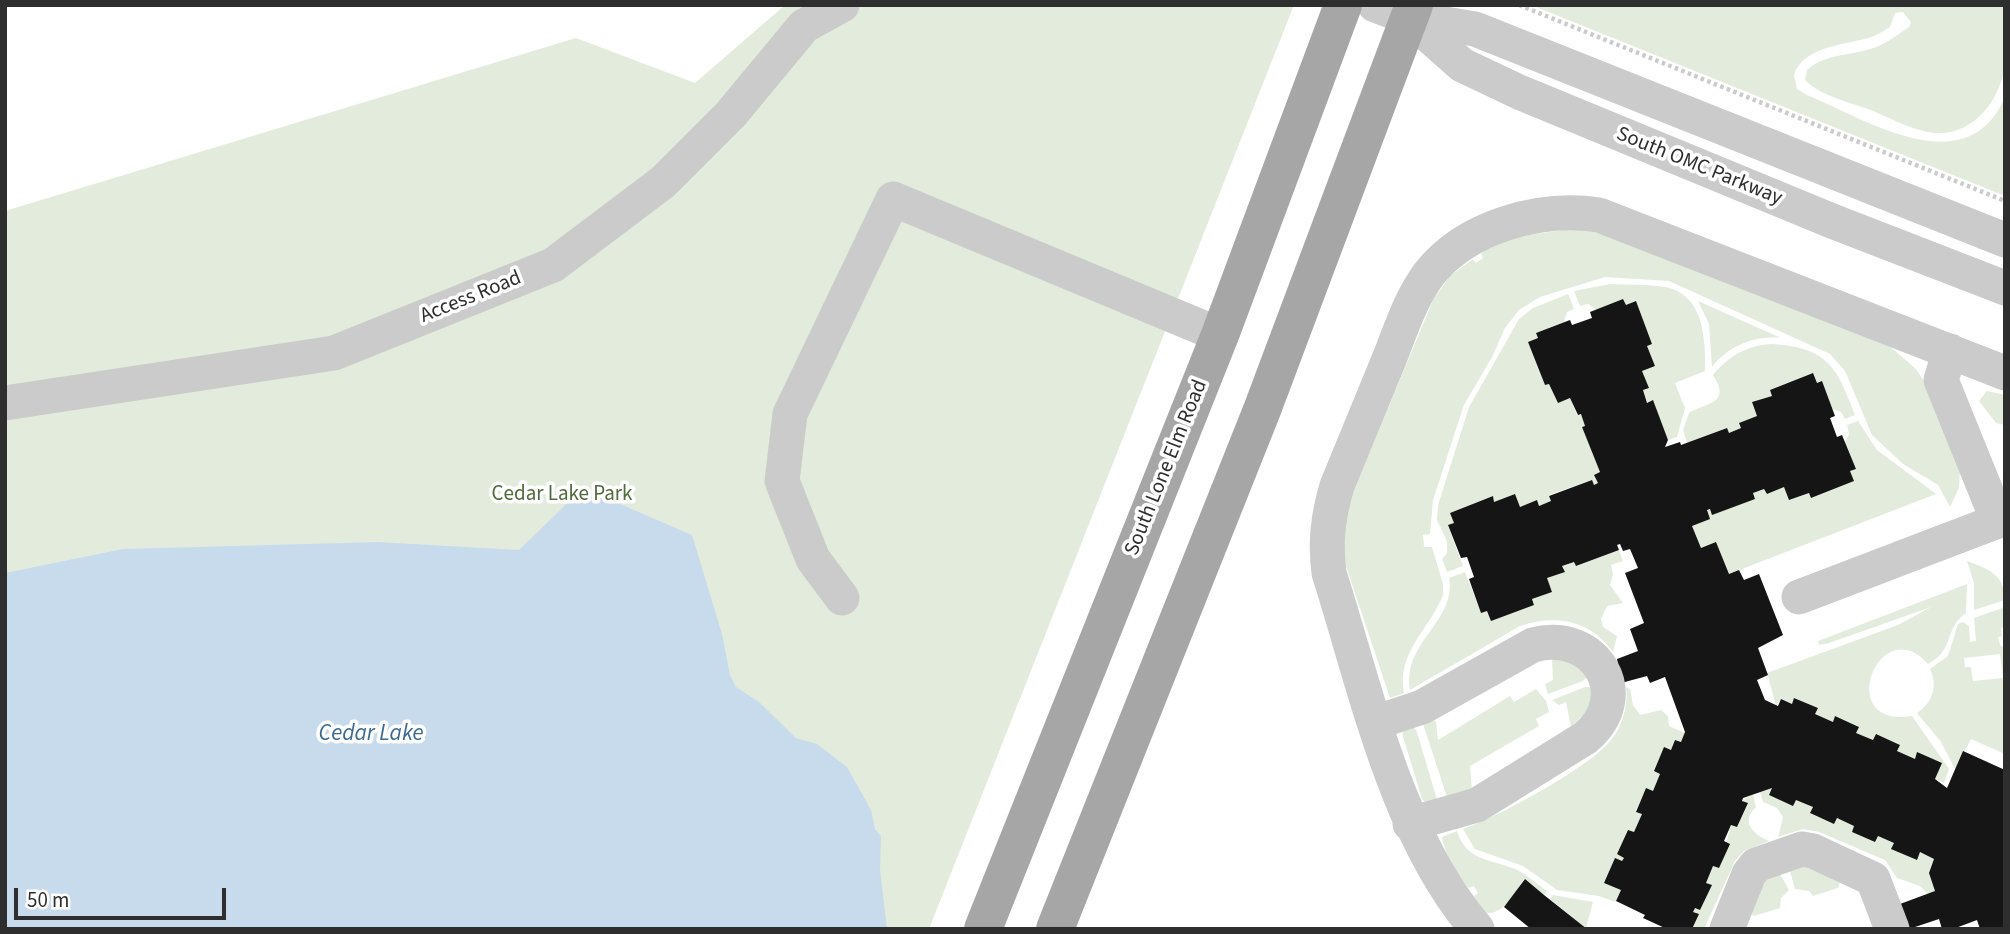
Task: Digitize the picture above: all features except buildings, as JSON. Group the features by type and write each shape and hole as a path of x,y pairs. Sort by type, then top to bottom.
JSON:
{"main road":[{"name":"South Lone Elm Road","path":"986,924 1220,335 1343,5"},
{"path":"1055,929 1262,410 1400,10"}],"street":[{"name":"Access Road","path":"5,402 334,353 553,265 663,183 731,114 804,26 842,5"},
{"name":"South OMC Parkway","path":"1400,10 1475,29 2005,240"},
{"name":"South OMC Parkway","path":"1400,10 1462,65 1519,92 1832,221 2005,288"},
{"path":"842,598 813,558 782,481 790,414 893,198 1220,335"},
{"path":"1477,929 1460,908 1410,824 1329,573 1326,552 1330,508 1404,321 1429,275 1461,245 1491,229 1525,218 1576,211 1599,215 2005,373"},
{"path":"1799,597 2001,530 1941,380 1950,351"},
{"path":"1377,722 1422,707 1533,645 1549,641 1580,647 1592,656 1607,682 1606,711 1599,727 1585,738 1477,805 1410,824"},
{"path":"1727,929 1749,874 1756,865 1802,849 1813,850 1873,878 1892,929"}],"path":[{"path":"1519,5 2005,201"}],"green space":[{"name":"Cedar Lake Park","path":"785,5 1294,5 929,929 5,929 5,211 576,38 695,83"},
{"path":"1531,5 2005,5 2006,58 2002,78 1991,103 1982,114 1961,129 1934,133 1919,130 1828,95 1805,80 1807,70 1821,61 1875,48 1909,27 1911,22 1903,12 1895,13 1890,27 1875,36 1814,53 1806,58 1794,75 1797,89 1807,95 1886,130 1941,142 1966,137 1988,123 2005,97 2005,196"},
{"path":"1584,227 1887,344 1916,369 1927,386 1960,469 1959,488 1950,507 1938,485 1903,464 1872,435 1845,371 1830,354 1669,281 1605,277 1540,297 1519,310 1505,328 1492,357 1464,405 1433,500 1430,534 1423,535 1424,547 1432,547 1443,584 1443,595 1409,653 1403,678 1404,693 1390,698 1343,557 1342,546 1350,500 1433,300 1450,276 1473,259 1476,263 1483,258 1481,254 1484,251 1515,237"},
{"path":"1610,284 1665,287 1678,291 1695,308 1703,333 1705,371 1675,383 1685,408 1677,437 1668,440 1653,401 1647,403 1643,390 1649,388 1642,371 1655,366 1647,346 1652,344 1636,301 1626,305 1623,299 1597,310 1588,304 1580,306 1574,291"},
{"path":"1568,294 1574,309 1567,312 1564,322 1536,333 1538,338 1528,342 1545,385 1549,384 1558,403 1570,398 1577,415 1581,414 1585,426 1582,427 1600,472 1595,475 1598,483 1594,485 1591,480 1549,495 1551,501 1539,506 1537,500 1520,507 1515,494 1494,502 1492,496 1450,513 1454,523 1448,526 1463,566 1447,572 1442,559 1447,553 1447,541 1437,520 1438,505 1469,407 1519,319 1533,308"},
{"path":"1698,301 1781,338 1752,340 1726,353 1712,367 1709,324"},
{"path":"1773,344 1806,350 1828,363 1836,372 1855,415 1845,419 1841,412 1832,409 1822,382 1817,383 1812,373 1770,390 1772,396 1752,402 1757,416 1739,423 1741,428 1729,433 1726,428 1687,443 1683,430 1689,413 1714,401 1720,392 1713,375 1725,362 1739,353"},
{"path":"1987,391 2005,395 2005,425 1996,423 1979,401"},
{"path":"1858,421 1877,450 1936,494 1729,574 1716,543 1701,548 1692,526 1707,510 1755,499 1753,493 1764,489 1767,494 1784,487 1790,500 1809,493 1812,498 1854,481 1850,471 1856,469 1845,442 1849,434 1847,425"},
{"path":"1619,550 1623,561 1611,565 1613,574 1610,585 1623,603 1607,606 1601,619 1603,627 1617,636 1613,652 1594,633 1571,622 1533,622 1520,626 1410,690 1410,673 1414,658 1445,607 1449,578 1465,572 1481,612 1534,605 1532,599 1552,592 1547,578 1564,572 1562,566 1574,562 1577,566"},
{"path":"1967,561 1982,567 1999,579 2005,600 1974,610 1974,583"},
{"path":"1967,584 1966,613 1955,625 1942,652 1928,664 1910,651 1894,651 1881,660 1872,674 1869,691 1874,706 1888,715 1912,716 1949,769 1944,783 1935,779 1941,763 1917,753 1915,759 1897,751 1900,745 1876,734 1873,740 1856,733 1858,726 1836,716 1833,722 1815,714 1818,708 1795,698 1792,704 1781,699 1776,706 1767,673 1898,625 1931,607 1829,643 1819,645 1818,641"},
{"path":"2005,607 2005,627 2001,628 2002,636 1998,637 2000,645 2005,648 2005,754 1971,739 1955,769 1941,742 1917,713 1927,704 1934,687 1930,669 1948,656 1958,624 1963,622 1969,626 1970,642 1976,641 1974,618","holes":["2000,654 2003,678 1973,681 1971,667 1965,667 1964,658"]},
{"path":"1555,653 1589,675 1583,681 1548,694 1545,684 1553,680 1552,659"},
{"path":"1585,687 1593,687 1593,705 1571,727 1566,702 1559,705 1552,700"},
{"path":"1626,687 1630,689 1633,705 1640,715 1661,710 1668,716 1669,726 1685,733 1681,742 1675,740 1671,750 1664,748 1654,771 1660,774 1653,791 1646,788 1636,811 1642,814 1634,832 1628,830 1617,854 1624,858 1621,890 1615,902 1599,896 1557,890 1523,866 1475,849 1463,829 1542,790 1585,763 1612,739 1624,714"},
{"path":"1536,689 1546,701 1549,712 1536,719 1539,726 1470,766 1472,791 1448,800 1422,721 1432,719 1436,722 1438,740 1510,696 1514,702"},
{"path":"1412,724 1417,732 1438,803 1426,803 1422,799 1402,733"},
{"path":"1772,788 1769,795 1793,805 1796,800 1813,807 1811,814 1834,824 1837,818 1854,826 1852,832 1875,842 1878,836 1894,843 1892,849 1916,860 1920,852 1934,859 1929,873 1935,891 1928,894 1920,886 1897,878 1885,860 1819,832 1803,829 1778,837 1783,817 1777,808 1763,802 1760,792"},
{"path":"1753,794 1756,807 1751,813 1749,823 1754,832 1769,841 1744,851 1735,861 1704,929 1692,929 1698,915 1693,912 1695,908 1700,910 1711,885 1706,883 1713,866 1719,868 1731,825 1737,827 1748,804 1742,801"},
{"path":"1457,831 1461,841 1473,854 1515,869 1547,891 1544,895 1524,879 1502,908 1490,913 1483,912 1474,896 1478,893 1474,886 1469,888 1460,877 1443,843 1442,837"},
{"path":"1803,863 1840,882 1838,888 1813,896 1809,891 1795,889 1789,868"},
{"path":"1779,872 1789,890 1781,898 1780,908 1754,916 1750,913 1762,879"},
{"path":"1553,895 1593,902 1586,928 1550,899"}],"water":[{"name":"Cedar Lake","path":"583,488 692,535 722,634 730,675 736,687 759,702 796,738 817,744 847,767 871,810 875,829 881,836 880,869 887,929 5,929 5,573 123,549 378,542 519,550"}]}
